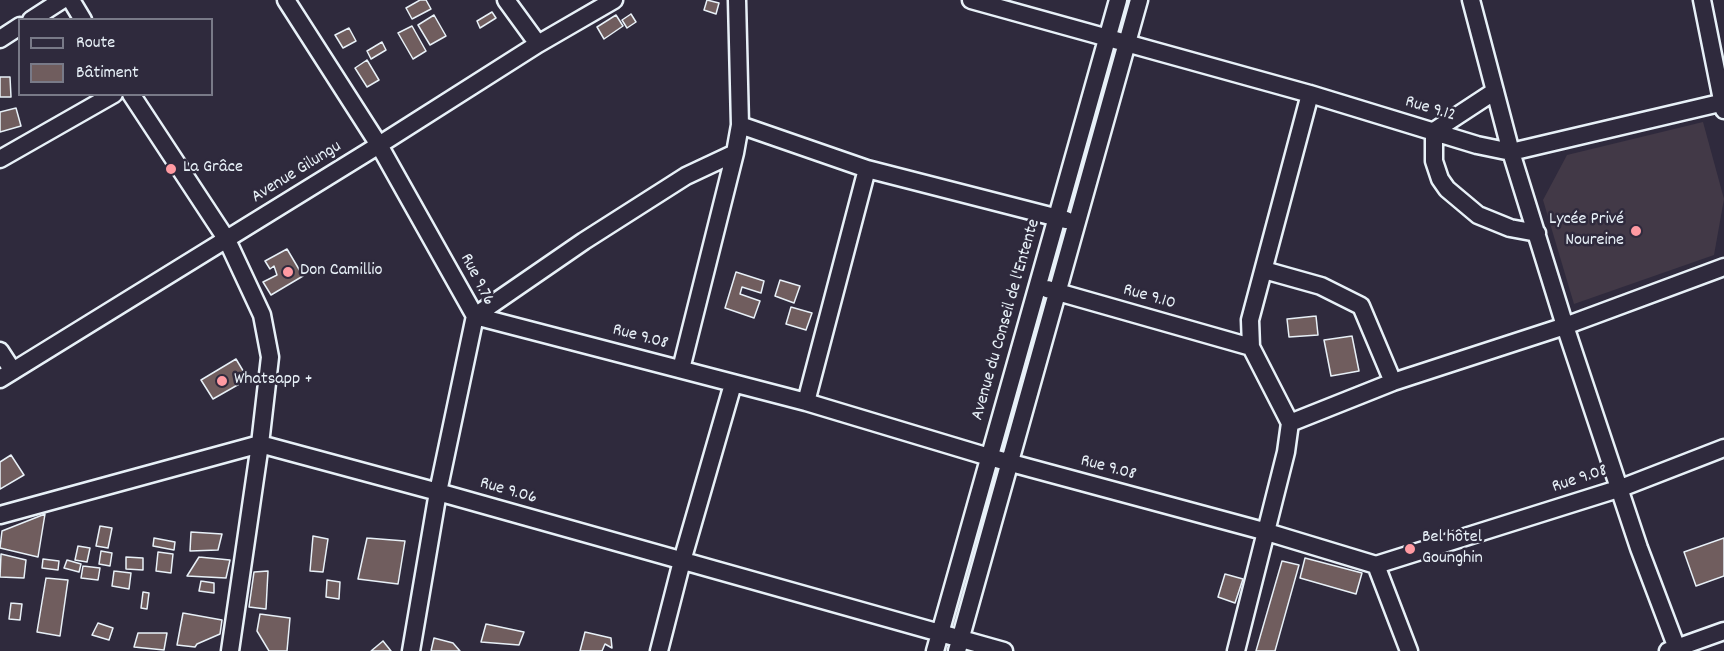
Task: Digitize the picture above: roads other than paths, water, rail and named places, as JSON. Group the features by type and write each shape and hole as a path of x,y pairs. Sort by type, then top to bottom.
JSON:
{"street":[{"path":"34,18 62,0"},
{"path":"71,0 82,18"},
{"name":"Rue 9.76","path":"286,0 379,145 475,316 438,492 411,651"},
{"path":"506,0 538,44"},
{"name":"Avenue Gilungu","path":"7,375 227,240 538,44 614,0"},
{"path":"681,369 740,125 737,0"},
{"name":"Rue 9.12","path":"971,0 1310,94 1477,145 1511,152 1723,105"},
{"name":"Avenue du Conseil de l'Entente","path":"935,651 1118,0"},
{"path":"959,644 1138,0"},
{"path":"1471,0 1511,152 1565,326 1674,650 1724,631"},
{"path":"1702,0 1723,105"},
{"path":"0,39 18,27"},
{"path":"1495,91 1434,131 1434,161 1447,189 1478,216 1510,228 1537,232"},
{"path":"1236,651 1286,452 1290,423 1251,347 1250,321 1310,94"},
{"path":"0,159 110,96"},
{"path":"132,96 227,240 262,315 270,357 260,444 230,651"},
{"path":"740,125 867,169 1076,222"},
{"path":"475,316 584,241 686,176 735,153"},
{"path":"806,402 867,169"},
{"path":"1290,423 1393,382 1565,326 1724,267"},
{"path":"1264,270 1321,286 1361,306 1393,382"},
{"name":"Rue 9.10","path":"1037,286 1251,347"},
{"name":"Rue 9.08","path":"475,316 806,402 1008,463 1267,532 1376,565 1621,488 1724,448"},
{"path":"0,351 7,375"},
{"path":"659,651 682,561 733,384"},
{"path":"0,514 260,444"},
{"name":"Rue 9.06","path":"260,444 940,632 959,644 1004,651"},
{"path":"1376,565 1409,651"}],"place":[{"name":"La Grâce","path":"171,169"},
{"name":"Lycée Privé Noureine","path":"1636,231"},
{"name":"Don Camillio","path":"288,272"},
{"name":"Whatsapp +","path":"222,381"},
{"name":"Bel hôtel Gounghin","path":"1410,549"}]}
